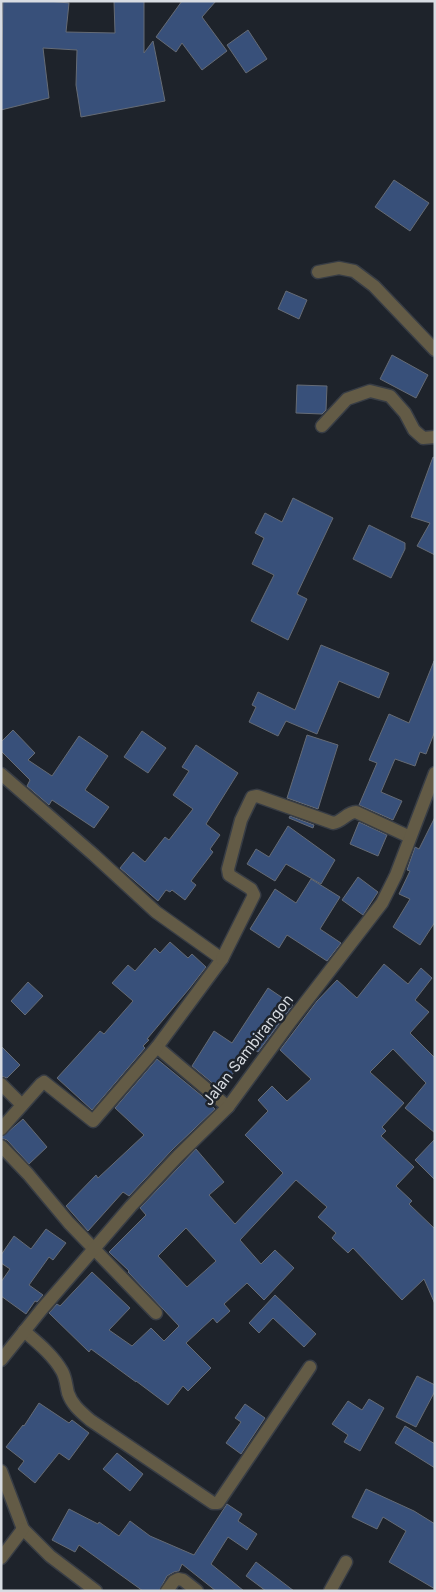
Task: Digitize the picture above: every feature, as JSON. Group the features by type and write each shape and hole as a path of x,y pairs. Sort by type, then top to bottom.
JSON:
{"street":[{"path":"318,272 339,268 354,271 374,286 435,350"},
{"path":"322,426 347,399 370,391 390,396 405,413 414,430 423,438 435,437"},
{"name":"Jalan Sambirangon","path":"1,1360 130,1206 228,1107 382,902 396,875 435,773"},
{"path":"1,774 67,830 156,912 222,959"},
{"path":"1,1129 44,1082 93,1121 157,1047 222,959 254,895 252,889 229,875 228,869 241,820 252,797 258,796 333,824 352,812 356,812 410,837"},
{"path":"157,1047 228,1107"},
{"path":"1,1084 22,1105"},
{"path":"1,1146 28,1174 60,1213 156,1314"},
{"path":"24,1331 48,1352 61,1370 67,1382 68,1393 75,1406 90,1420 213,1503 218,1502 310,1367"},
{"path":"1,1471 24,1529 50,1556 96,1591"},
{"path":"2,1556 24,1529"},
{"path":"330,1591 346,1562"},
{"path":"167,1591 174,1581 178,1579 183,1580 197,1591"}],"building":[{"path":"3,1 69,3 66,32 115,33 114,1 144,1 144,53 153,41 165,101 81,117 76,85 77,50 43,48 49,98 1,110"},
{"path":"182,1 216,1 202,17 227,51 202,70 182,43 176,52 156,37"},
{"path":"248,30 267,59 246,73 227,45"},
{"path":"394,180 429,203 410,231 375,207"},
{"path":"286,291 307,300 299,319 278,309"},
{"path":"392,355 428,375 416,398 380,379"},
{"path":"297,385 327,386 326,410 322,414 296,413"},
{"path":"433,457 435,458 435,555 417,546 430,523 411,517"},
{"path":"293,498 333,518 297,594 307,599 288,640 251,621 274,575 252,564 264,538 255,533 265,513 282,522"},
{"path":"369,525 405,543 405,549 391,578 353,559"},
{"path":"321,645 389,673 379,698 339,681 317,734 286,721 278,736 249,722 256,707 252,705 258,692 295,710"},
{"path":"434,661 435,731 426,754 420,752 415,766 395,759 381,792 402,801 393,820 359,805 377,763 369,760 389,714 409,723"},
{"path":"13,730 35,753 28,760 52,776 79,736 108,756 85,790 109,807 94,828 52,800 49,805 27,786 30,780 1,751 1,742"},
{"path":"142,731 166,748 148,773 124,757"},
{"path":"307,735 338,745 318,809 287,798"},
{"path":"196,745 238,773 206,824 220,835 210,849 213,852 191,881 196,885 185,900 172,890 170,892 166,890 158,901 120,868 133,852 145,862 165,837 169,840 193,809 173,795 189,771 182,767"},
{"path":"290,816 314,825 313,828 289,818"},
{"path":"435,817 435,922 420,945 393,927 410,899 399,894 410,871 407,870 415,847 419,849"},
{"path":"359,822 387,835 378,856 350,844"},
{"path":"288,826 335,860 321,884 286,864 275,881 247,864 256,849 269,857"},
{"path":"358,877 378,892 363,915 342,900"},
{"path":"311,879 340,897 320,929 341,943 327,961 287,935 279,948 250,929 275,889 296,903"},
{"path":"170,942 188,958 192,954 206,967 147,1039 149,1040 143,1046 145,1048 92,1110 57,1078 100,1031 104,1034 133,1001 112,983 128,965 135,971 155,948 160,953"},
{"path":"384,964 408,984 421,968 432,978 415,1000 429,1012 410,1033 435,1058 435,1133 405,1108 426,1083 393,1049 370,1072 404,1103 382,1127 386,1131 381,1136 414,1167 396,1186 412,1201 409,1204 435,1229 435,1304 424,1279 402,1300 353,1248 348,1253 332,1238 336,1233 318,1217 327,1207 296,1180 240,1240 261,1264 275,1250 294,1268 264,1300 247,1283 224,1304 230,1311 217,1323 213,1318 186,1343 211,1368 188,1391 183,1386 168,1405 91,1349 89,1352 49,1313 57,1304 60,1306 92,1272 130,1308 109,1330 132,1346 151,1328 164,1341 179,1326 109,1252 146,1215 140,1208 196,1149 224,1182 209,1195 235,1224 283,1173 245,1135 268,1111 258,1100 272,1086 287,1101 311,1079 280,1050 317,1001 337,980 357,998","holes":["186,1228 216,1261 187,1287 158,1256"]},
{"path":"28,982 43,996 25,1015 11,1001"},
{"path":"268,988 293,1005 258,1052 250,1047 222,1091 192,1066 214,1031 232,1043"},
{"path":"1,1046 20,1065 7,1078 1,1076"},
{"path":"157,1059 213,1105 215,1109 172,1150 129,1196 123,1192 88,1231 66,1206 96,1175 98,1178 144,1135 115,1108"},
{"path":"23,1119 47,1147 29,1164 7,1140 1,1138"},
{"path":"435,1139 435,1180 415,1160"},
{"path":"46,1229 66,1243 53,1260 49,1257 29,1285 43,1295 37,1302 35,1301 26,1314 1,1296 1,1282 10,1269 1,1263 1,1255 14,1236 31,1249"},
{"path":"275,1295 316,1334 304,1347 273,1318 259,1333 249,1323"},
{"path":"417,1376 435,1385 435,1391 416,1427 396,1417"},
{"path":"369,1399 384,1408 360,1451 344,1442 348,1435 332,1424 348,1401 362,1410"},
{"path":"39,1403 69,1423 72,1420 89,1433 69,1460 59,1453 35,1483 18,1469 24,1461 6,1447 24,1426"},
{"path":"245,1404 265,1418 241,1454 226,1443 241,1422 235,1418"},
{"path":"405,1426 435,1444 435,1468 395,1443"},
{"path":"117,1453 143,1474 130,1491 103,1469"},
{"path":"366,1489 414,1511 435,1524 435,1589 389,1562 406,1531 383,1517 377,1529 352,1517"},
{"path":"227,1504 242,1514 238,1521 257,1534 247,1550 228,1537 211,1564 244,1591 216,1591 182,1564 179,1571 167,1576 159,1591 143,1591 79,1545 75,1552 52,1540 69,1509 98,1524 99,1522 119,1536 130,1521 150,1536 194,1555"},
{"path":"256,1562 294,1591 266,1591 246,1576"}]}
